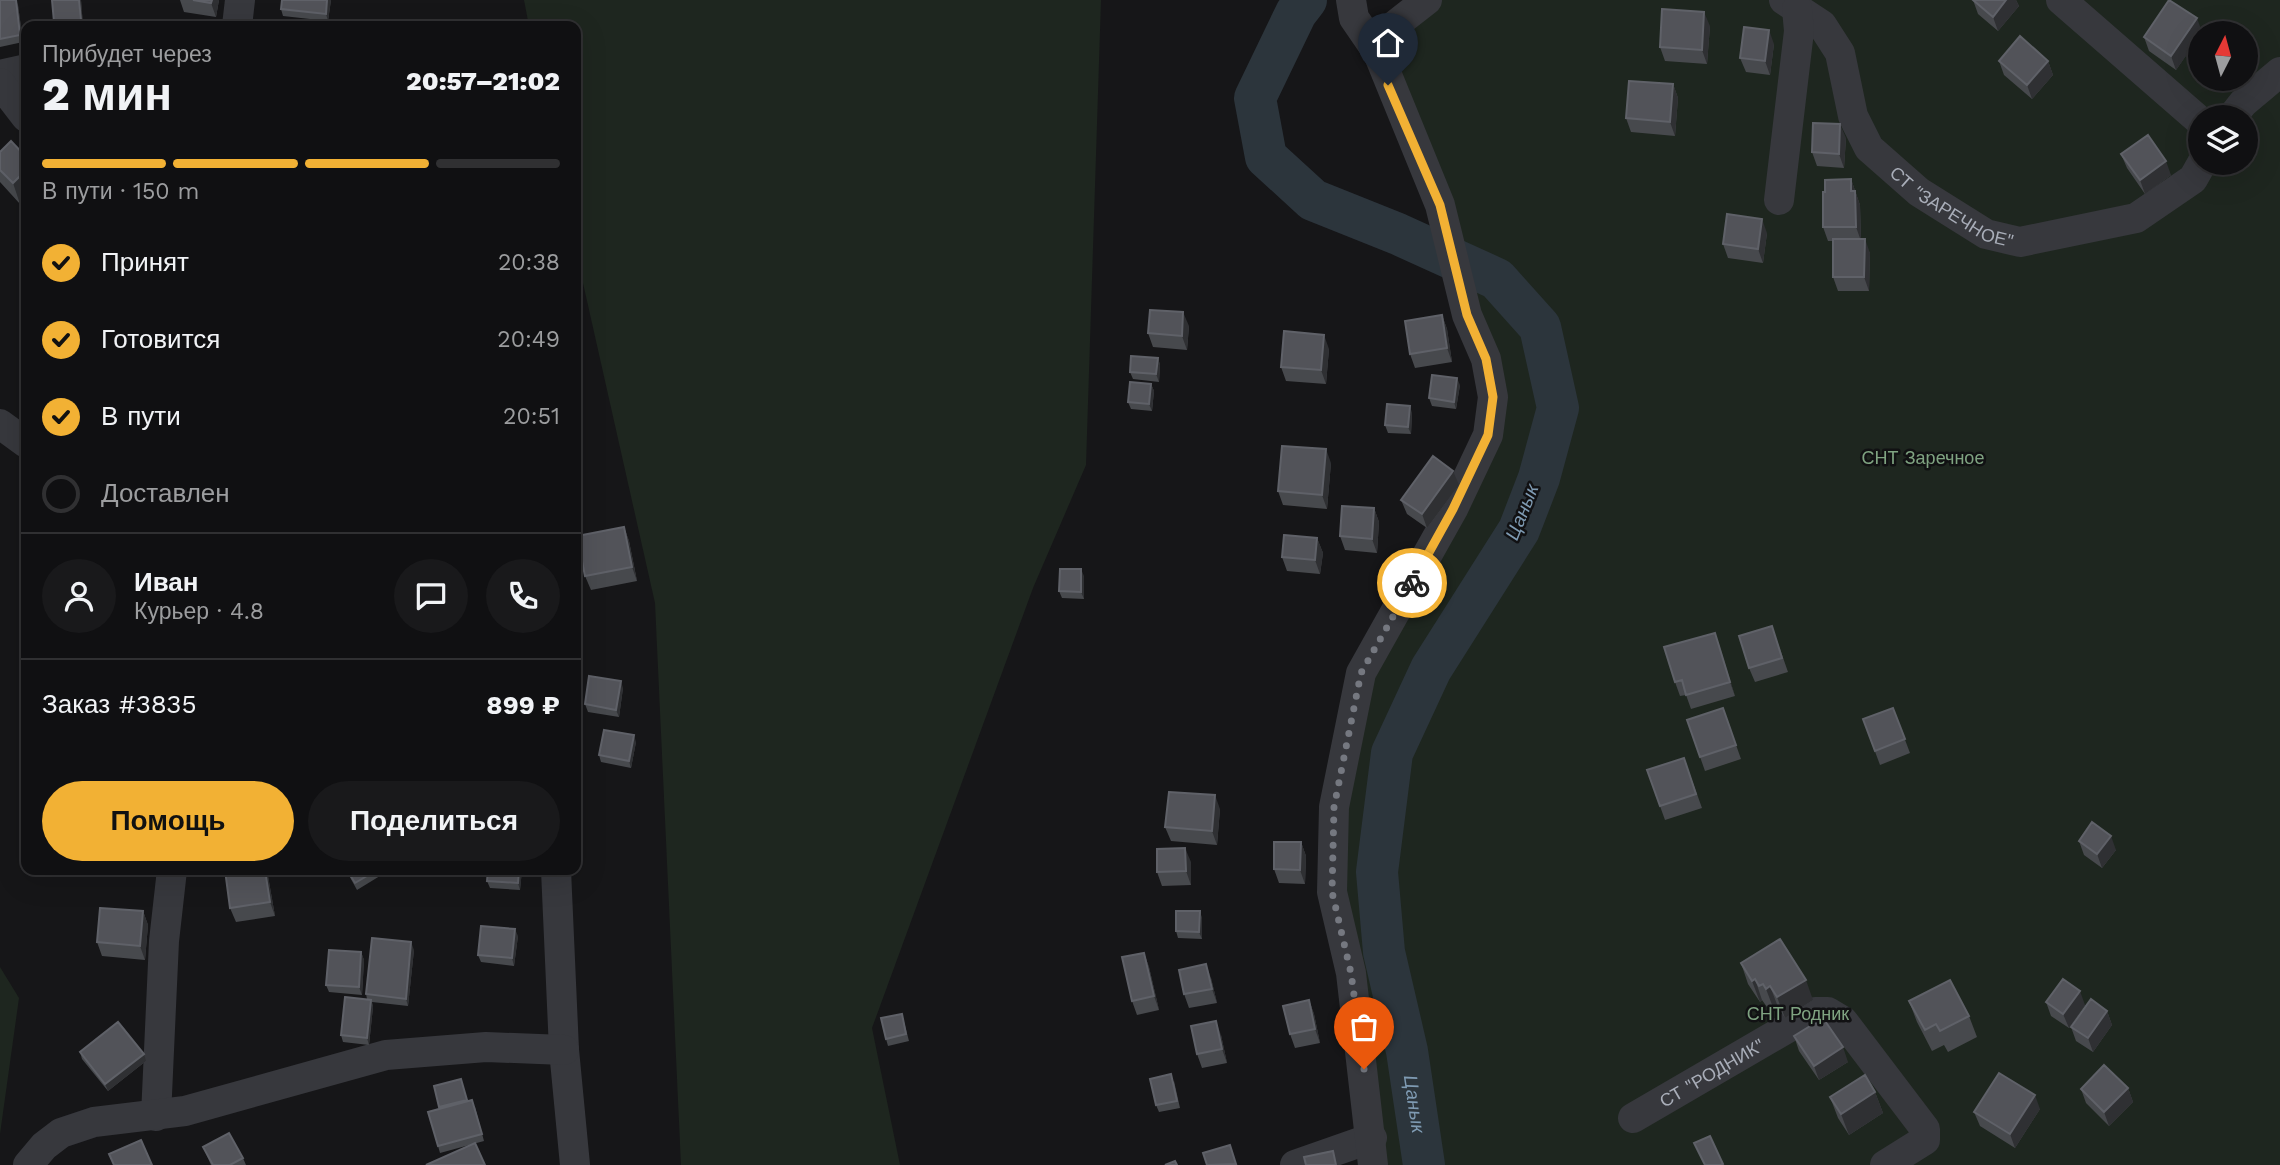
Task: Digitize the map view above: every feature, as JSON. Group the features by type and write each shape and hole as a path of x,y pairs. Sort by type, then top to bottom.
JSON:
{"lane":[{"path":"238,21 240,0"},
{"path":"1295,1165 1373,1151 1351,973 1332,892 1334,807 1361,673 1453,509 1488,435 1493,397 1486,359 1467,315 1440,205 1378,53 1354,18 1351,0"},
{"path":"1378,53 1395,25 1427,0"},
{"path":"2061,0 2188,111"},
{"path":"1779,200 1798,31 1790,4"},
{"name":"СТ \"ЗАРЕЧНОЕ\"","path":"1790,4 1822,25 1840,53 1853,116 1869,148 1919,192 1986,234 2020,242 2136,218 2195,175"},
{"path":"0,75 21,70"},
{"path":"2241,105 2280,72"},
{"path":"0,83 21,110"},
{"path":"0,424 21,439"},
{"path":"156,1116 164,941 171,875"},
{"path":"555,875 564,1050 575,1165"},
{"name":"СТ \"РОДНИК\"","path":"1633,1118 1815,1012 1828,1012 1843,1021 1925,1129 1925,1140 1885,1165"},
{"path":"28,1165 44,1146 61,1133 113,1118 156,1116 186,1111 386,1055 486,1047 564,1050"}],"green space":[{"path":"524,0 1101,0 1086,465 1033,588 872,1028 900,1165 681,1165 655,603 581,274 581,21 528,21"},
{"path":"1415,0 2280,0 2280,1165 1373,1165 1332,892 1361,673 1493,397 1378,53"},
{"path":"0,967 19,998 0,1134"}],"building":[{"path":"0,0 16,0 20,35 0,39"},
{"path":"52,0 79,0 81,20 54,21"},
{"path":"282,0 327,0 326,14 281,9"},
{"path":"1973,0 2006,0 1993,17"},
{"path":"2169,0 2197,18 2195,21 2188,21 2188,31 2171,56 2144,37"},
{"path":"1662,9 1704,12 1702,50 1660,47"},
{"path":"1744,27 1769,30 1765,61 1740,58"},
{"path":"2020,36 2048,61 2027,85 1999,61"},
{"path":"1629,81 1673,84 1670,122 1626,118"},
{"path":"1813,123 1840,124 1839,154 1812,152"},
{"path":"2148,135 2166,161 2140,180 2121,154"},
{"path":"11,141 21,152 21,175 13,183 0,170 0,152"},
{"path":"1851,179 1851,191 1855,191 1856,227 1823,227 1825,180"},
{"path":"1727,214 1762,219 1758,249 1723,244"},
{"path":"1833,239 1865,239 1864,277 1833,277"},
{"path":"1150,310 1183,312 1182,336 1148,333"},
{"path":"1442,315 1447,348 1410,354 1405,321"},
{"path":"1284,331 1324,335 1321,370 1281,367"},
{"path":"1131,356 1158,358 1156,374 1130,372"},
{"path":"1432,375 1457,378 1454,402 1429,398"},
{"path":"1130,382 1151,384 1149,404 1128,402"},
{"path":"1387,404 1410,406 1408,427 1385,425"},
{"path":"1282,446 1326,449 1322,495 1278,491"},
{"path":"1433,456 1453,471 1422,514 1401,500"},
{"path":"1342,506 1374,508 1372,539 1340,536"},
{"path":"624,527 632,567 585,576 581,535"},
{"path":"1284,535 1317,538 1315,560 1282,557"},
{"path":"1060,569 1081,569 1081,592 1059,591"},
{"path":"1772,626 1782,658 1749,668 1739,636"},
{"path":"1715,633 1730,682 1686,695 1682,680 1675,682 1664,647"},
{"path":"589,676 621,681 616,710 585,704"},
{"path":"1723,708 1736,745 1700,757 1687,720"},
{"path":"1893,708 1905,739 1875,751 1863,719"},
{"path":"604,730 634,735 629,761 599,755"},
{"path":"1684,758 1696,794 1660,806 1647,770"},
{"path":"1169,792 1215,795 1212,831 1165,827"},
{"path":"2092,822 2111,836 2097,854 2079,841"},
{"path":"1274,842 1301,842 1300,870 1274,869"},
{"path":"1185,848 1186,871 1157,872 1157,849"},
{"path":"226,875 266,875 270,902 230,908"},
{"path":"350,875 369,875 355,883"},
{"path":"488,875 519,875 518,883 487,881"},
{"path":"100,908 143,911 140,946 97,942"},
{"path":"1176,911 1200,911 1199,932 1176,931"},
{"path":"481,926 515,929 512,958 478,955"},
{"path":"372,938 411,942 406,999 366,994"},
{"path":"1780,939 1806,980 1777,997 1770,986 1766,989 1763,984 1759,986 1755,979 1752,981 1741,963"},
{"path":"329,950 361,952 359,987 326,985"},
{"path":"1144,953 1154,996 1132,1001 1122,957"},
{"path":"1206,964 1212,989 1184,994 1179,970"},
{"path":"2063,979 2080,991 2063,1014 2046,1002"},
{"path":"1950,980 1969,1016 1940,1031 1936,1024 1925,1030 1909,1001"},
{"path":"345,997 371,1000 367,1038 341,1035"},
{"path":"2091,999 2107,1011 2088,1038 2071,1027"},
{"path":"1309,1000 1315,1029 1290,1034 1283,1006"},
{"path":"902,1014 906,1034 886,1039 881,1018"},
{"path":"1823,1018 1843,1047 1814,1066 1794,1036"},
{"path":"1216,1021 1222,1049 1197,1054 1191,1026"},
{"path":"118,1022 144,1054 105,1084 80,1052"},
{"path":"2104,1065 2128,1088 2104,1112 2081,1089"},
{"path":"1999,1073 2035,1095 2010,1134 1974,1112"},
{"path":"1171,1074 1177,1101 1156,1105 1150,1079"},
{"path":"1865,1075 1875,1092 1841,1114 1830,1097"},
{"path":"461,1079 467,1100 439,1107 434,1086"},
{"path":"472,1100 482,1134 438,1146 428,1112"},
{"path":"229,1133 243,1158 230,1165 213,1165 203,1147"},
{"path":"1710,1136 1723,1164 1721,1165 1705,1165 1694,1143"},
{"path":"141,1140 152,1165 114,1165 109,1154"},
{"path":"475,1143 485,1165 426,1165"},
{"path":"1230,1145 1236,1164 1207,1165 1203,1153"},
{"path":"1333,1151 1336,1165 1306,1165 1304,1157"}],"waterway":[{"name":"Цанык","path":"1306,0 1296,13 1255,98 1266,157 1313,200 1398,234 1497,279 1540,327 1558,408 1539,478 1519,530 1431,669 1392,753 1377,872 1384,952 1407,1051 1424,1165"}],"way so far":[{"path":"1364,1069 1351,973 1332,892 1334,807 1361,673 1412,583"}],"route":[{"path":"1388,85 1440,205 1467,315 1486,359 1493,397 1488,435 1453,509 1412,583"}],"park label":[{"name":"СНТ Заречное","path":"1923,457"},
{"name":"СНТ Родник","path":"1798,1013"}]}
